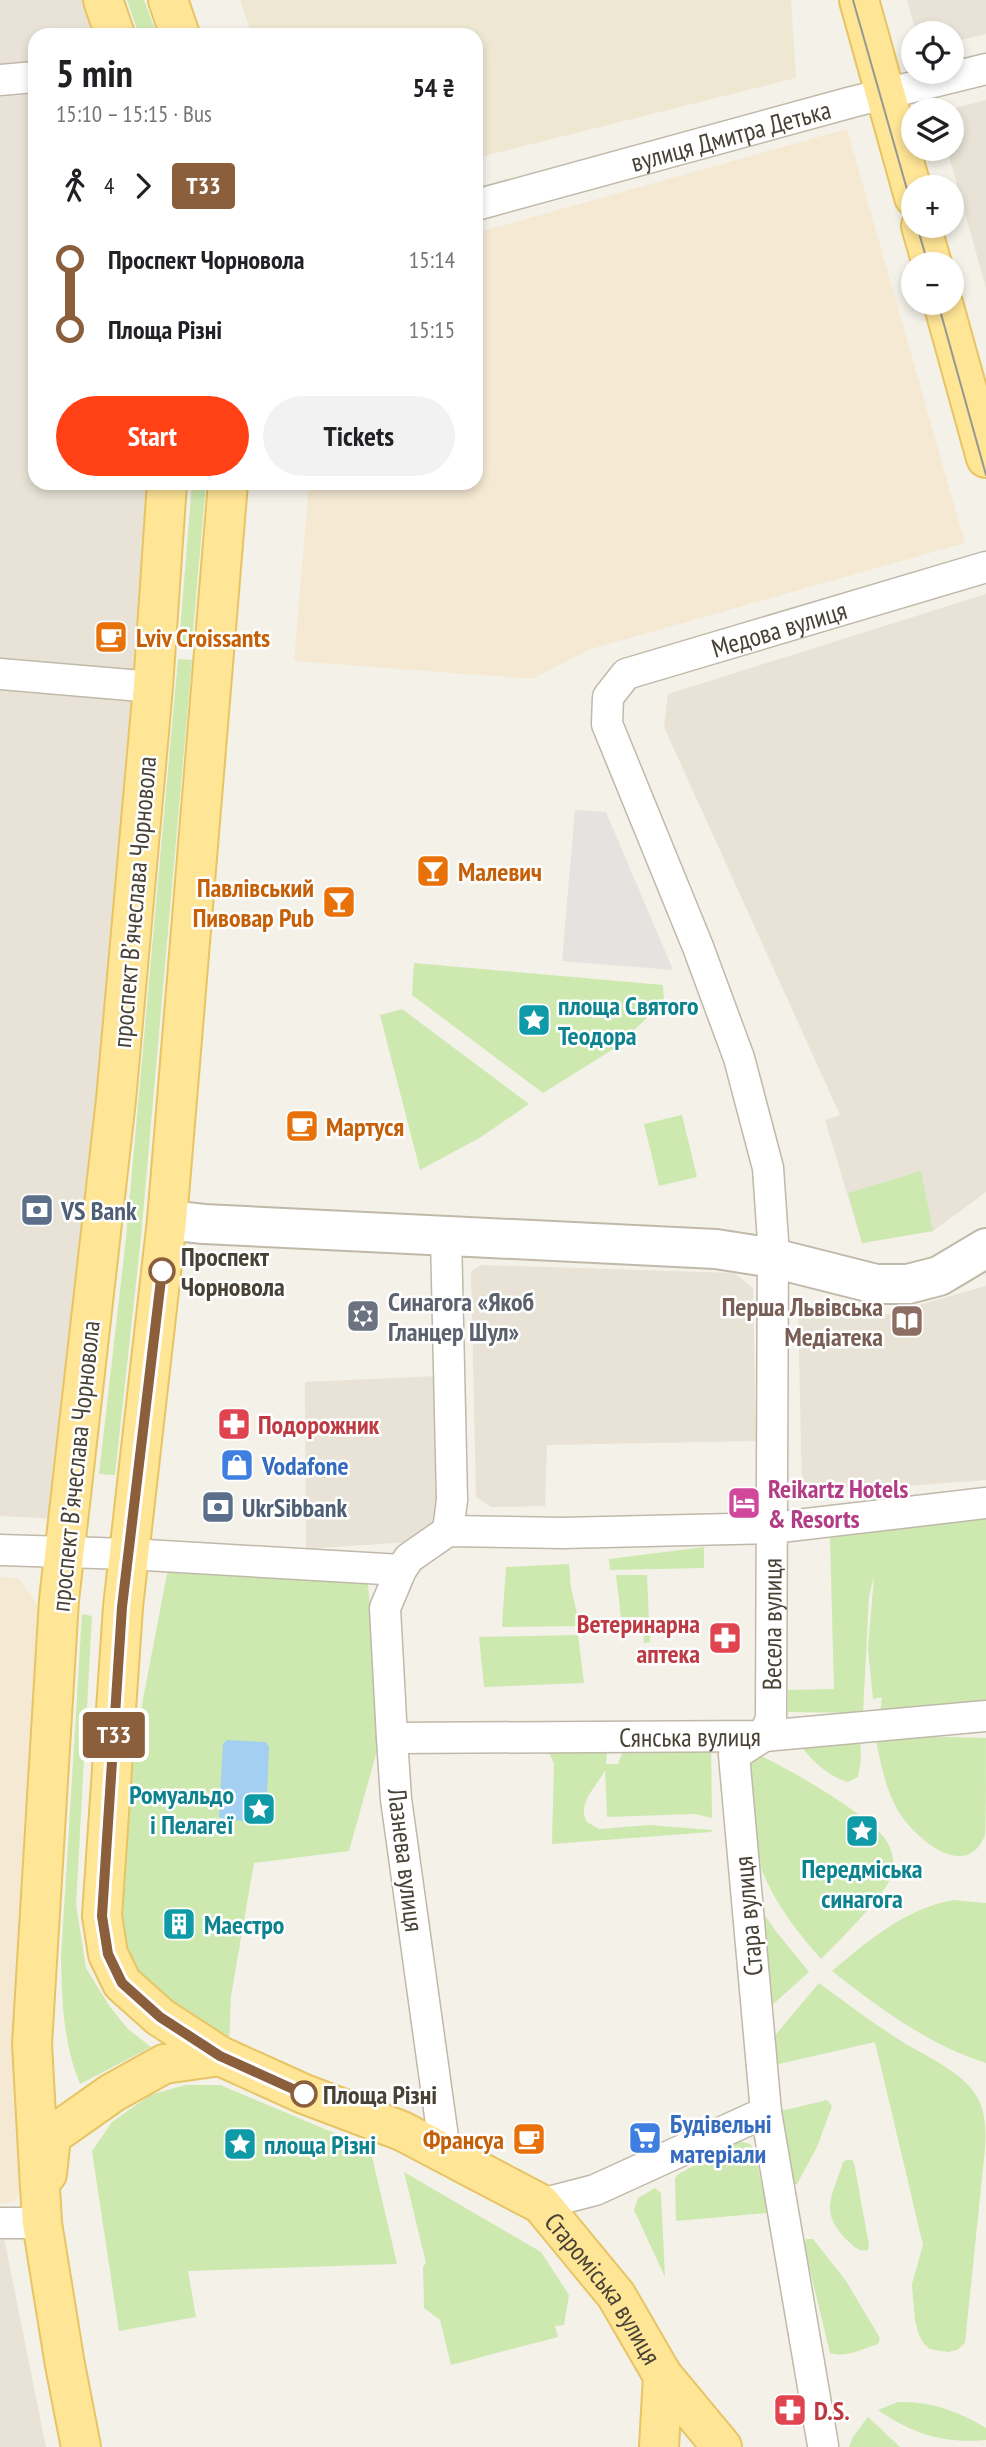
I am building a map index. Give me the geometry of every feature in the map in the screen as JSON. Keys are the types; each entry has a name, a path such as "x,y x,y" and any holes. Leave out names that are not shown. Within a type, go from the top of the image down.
{"main road":[{"path":"103,0 113,28"},
{"path":"168,0 178,28"},
{"path":"859,0 908,175"},
{"path":"946,315 986,458"},
{"name":"проспект Вʼячеслава Чорновола","path":"81,2447 42,2223 32,2044 58,1600 114,1114 153,687 167,490"},
{"path":"227,490 167,1220 122,1607 102,1916 108,1954 122,1983 160,2017 220,2056 304,2094 402,2131 541,2204"},
{"path":"42,2223 51,2136 112,2093 164,2064 220,2056"},
{"name":"Староміська вулиця","path":"541,2204 616,2295 663,2376 722,2447"},
{"name":"Староміська вулиця","path":"659,2447 663,2376"}],"street":[{"name":"вулиця Дмитра Детька","path":"483,203 885,93 986,69"},
{"path":"0,80 28,78"},
{"name":"Медова вулиця","path":"773,1258 768,1168 739,1058 698,947 607,724 608,696 626,674 986,567"},
{"path":"0,674 153,687"},
{"path":"167,1220 716,1249 773,1258 876,1284 908,1284 939,1276 986,1248"},
{"path":"446,1236 452,1500 448,1531"},
{"name":"Весела вулиця","path":"764,1736 771,1718 773,1258"},
{"path":"0,1550 129,1554 401,1570 409,1558 448,1531 562,1533 772,1528 986,1503"},
{"name":"Лазнева вулиця","path":"401,1570 385,1608 396,1798 445,2152"},
{"name":"Сянська вулиця","path":"392,1738 764,1736 986,1716"},
{"name":"Стара вулиця","path":"764,1736 734,1755 766,2112 823,2445"},
{"path":"541,2204 595,2190 766,2112"},
{"path":"0,2223 42,2223"}],"shaded area":[{"path":"0,0 90,0 100,28 28,28 28,67 0,69"},
{"path":"240,0 791,0 796,78 483,156 483,28 250,28"},
{"path":"907,0 986,0 986,34 964,39 964,21 913,21"},
{"path":"28,95 28,490 155,490 144,673 0,661 0,97"},
{"path":"986,100 986,288 964,210 964,175 954,175 950,161 964,161 964,106"},
{"path":"847,129 965,543 591,649 532,679 294,661 308,490 483,490 483,231"},
{"path":"986,594 986,1192 933,1231 862,1243 825,1120 840,1115 664,727 668,694"},
{"path":"0,684 145,696 62,1519 0,1516"},
{"path":"575,810 606,812 673,970 562,961"},
{"path":"481,1265 734,1273 753,1288 756,1441 547,1445 545,1506 491,1507 476,1497 471,1271"},
{"path":"986,1286 986,1480 895,1487 802,1488 798,1312 887,1314"},
{"path":"438,1376 443,1514 422,1541 306,1549 305,1382"},
{"path":"0,1577 18,1578 39,1607 23,1951 21,2186 15,2201 0,2204"},
{"path":"0,2238 4,2238 46,2447 0,2447"}],"green space":[{"path":"127,0 144,0 154,28 137,28"},
{"path":"191,490 205,490 192,643 179,643"},
{"path":"178,659 192,660 141,1237 115,1475 99,1474 126,1238"},
{"path":"414,963 663,985 664,1002 615,1048 543,1093 412,995"},
{"path":"402,1009 529,1104 481,1137 420,1170 380,1015"},
{"path":"682,1115 697,1177 659,1186 644,1124"},
{"path":"921,1171 933,1231 862,1243 848,1193"},
{"path":"986,1516 986,1717 880,1713 882,1697 873,1699 868,1649 874,1576 869,1596 863,1713 788,1712 788,1690 834,1689 830,1538"},
{"path":"704,1547 704,1568 610,1570 609,1559"},
{"path":"169,1564 367,1576 383,1729 349,1851 254,1863 231,1996 229,2045 162,2011 116,1940 129,1772"},
{"path":"569,1564 571,1588 580,1626 502,1627 506,1567"},
{"path":"616,1575 647,1575 650,1642 644,1643 642,1617 621,1617"},
{"path":"82,1614 92,1616 76,1904 86,1968 110,2007 128,2029 151,2047 80,2084 67,2037 61,1958"},
{"path":"578,1635 584,1683 484,1687 479,1637"},
{"path":"415,1727 608,1743 606,1764 618,1764 623,1751 711,1747 712,1818 695,1814 607,1817 605,1770 589,1795 584,1815 587,1822 599,1829 649,1825 712,1830 552,1844 554,1764 549,1752 456,1750 455,1753 415,1754"},
{"path":"791,1733 860,1736 861,1759 858,1777 848,1782 822,1769"},
{"path":"875,1735 986,1738 985,1835 976,1849 965,1856 952,1855 938,1850 913,1830 892,1798"},
{"path":"761,1756 843,1803 883,1836 892,1853 893,1872 882,1892 821,1959 797,1931 777,1901 755,1851 748,1815 747,1758"},
{"path":"953,1900 986,1903 986,2063 925,2036 886,2012 832,1971 874,1937 903,1918"},
{"path":"757,1904 809,1972 760,2016"},
{"path":"819,1983 858,2012 958,2076 967,2083 981,2105 985,2149 965,2343 957,2350 948,2352 930,2349 919,2335 915,2320 912,2284 923,2245 875,2042 766,2067 768,2047"},
{"path":"185,2085 220,2085 370,2148 397,2264 188,2271 196,2317 119,2331 92,2151 112,2122 150,2095"},
{"path":"827,2100 832,2106 817,2147 797,2184 790,2184 777,2112"},
{"path":"738,2141 750,2144 754,2149 768,2213 676,2221 677,2175"},
{"path":"852,2160 854,2163 868,2250 858,2249 849,2242 833,2222 830,2204 843,2162"},
{"path":"404,2172 541,2252 569,2295 564,2325 555,2326 558,2337 451,2365 440,2320 424,2308 423,2267 426,2263"},
{"path":"655,2188 661,2193 665,2277 634,2210 638,2198"},
{"path":"806,2239 813,2239 846,2281 880,2338 878,2344 848,2354 830,2353 804,2245"},
{"path":"898,2402 933,2405 965,2417 986,2428 986,2440 943,2439 916,2431 878,2410"},
{"path":"868,2417 900,2447 849,2447"}],"water":[{"path":"227,1740 266,1742 269,1747 267,1794 249,1793 248,1821 222,1820 219,1816 223,1744"}],"tram line":[{"path":"853,0 903,175"},
{"path":"920,238 925,252"},
{"path":"941,315 986,475"}],"bus line":[{"name":"Т33","path":"162,1271 122,1607 102,1916 108,1954 122,1983 160,2017 220,2056 304,2094"}],"place":[{"name":"Lviv Croissants","path":"111,637"},
{"name":"Малевич","path":"433,871"},
{"name":"Павлівський Пивовар Pub","path":"339,902"},
{"name":"площа Святого Теодора","path":"534,1020"},
{"name":"Мартуся","path":"302,1126"},
{"name":"VS Bank","path":"37,1210"},
{"name":"Проспект Чорновола","path":"162,1271"},
{"name":"Синагога «Якоб Гланцер Шул»","path":"363,1316"},
{"name":"Перша Львівська Медіатека","path":"907,1321"},
{"name":"Подорожник","path":"234,1424"},
{"name":"Vodafone","path":"237,1465"},
{"name":"Reikartz Hotels & Resorts","path":"744,1503"},
{"name":"UkrSibbank","path":"218,1507"},
{"name":"Ветеринарна аптека","path":"725,1638"},
{"name":"Ромуальдо і Пелагеї","path":"259,1809"},
{"name":"Передміська синагога","path":"862,1831"},
{"name":"Маестро","path":"179,1924"},
{"name":"Площа Різні","path":"304,2094"},
{"name":"Будівельні матеріали","path":"645,2138"},
{"name":"Франсуа","path":"529,2139"},
{"name":"площа Різні","path":"240,2144"},
{"name":"D.S.","path":"790,2410"}]}
